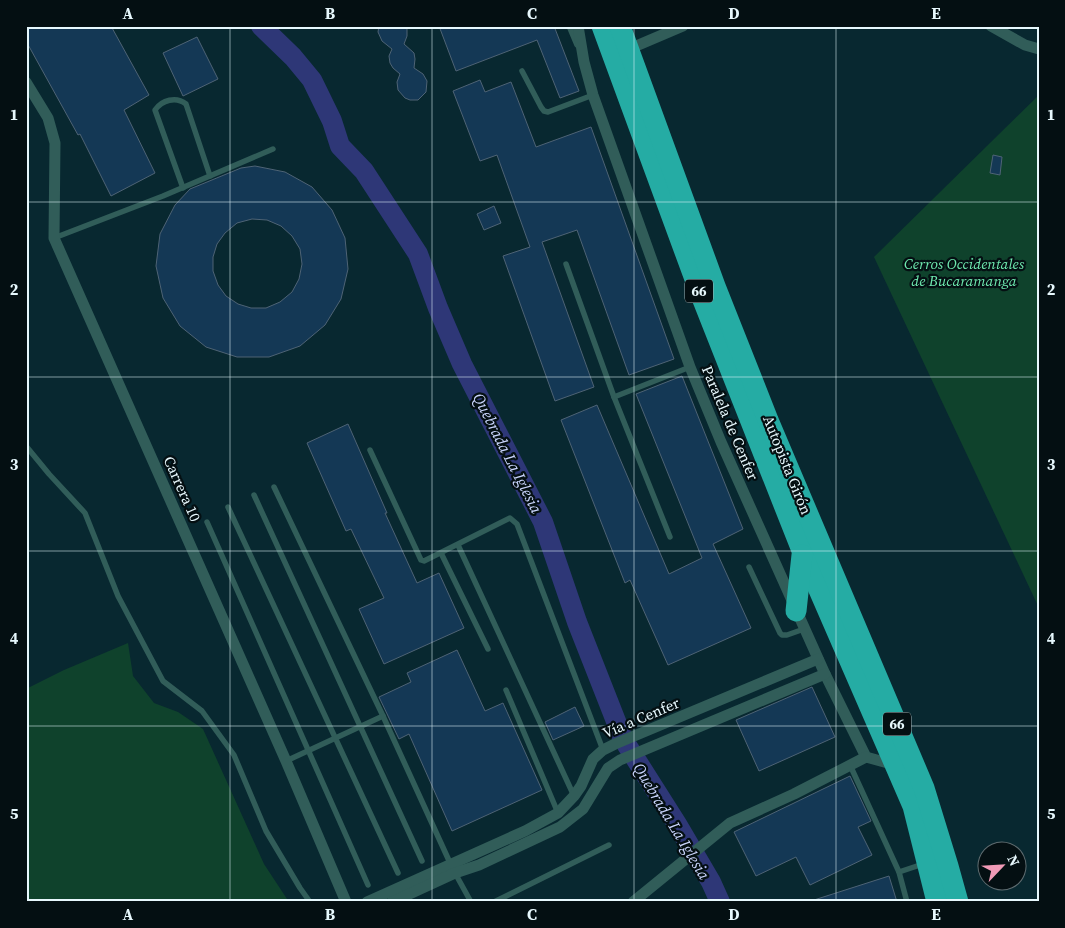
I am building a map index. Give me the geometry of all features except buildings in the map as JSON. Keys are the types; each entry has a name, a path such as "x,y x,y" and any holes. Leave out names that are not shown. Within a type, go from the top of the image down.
{"highway":[{"name":"Autopista Girón","path":"602,26 698,290 803,553 913,806 937,902"},
{"name":"Autopista Girón","path":"620,26 715,286 768,420 924,788 958,902"},
{"path":"800,620 803,553"}],"street":[{"name":"Paralela de Cenfer","path":"578,26 584,62 593,94 690,367 721,442 824,674 866,757"},
{"path":"629,49 683,26"},
{"path":"992,26 1039,50"},
{"name":"Carrera 10","path":"26,82 48,118 55,143 54,238 286,761 346,902"},
{"name":"Vía a Cenfer","path":"392,902 452,868 558,813 581,786 593,759 604,750 818,659"},
{"name":"Vía a Cenfer","path":"367,902 452,868 479,865 565,823 583,809 608,768 620,760 824,674"},
{"path":"633,902 730,823 794,794 866,757 895,765"}],"lane":[{"name":"Paralela de Cenfer","path":"569,26 584,62"},
{"path":"522,71 544,111 548,112 593,94"},
{"path":"183,188 155,110 158,105 175,98 186,104 210,176"},
{"path":"54,238 183,188 273,149"},
{"path":"566,264 614,397 670,537"},
{"path":"614,397 690,367"},
{"path":"26,446 85,513 118,596 163,681 202,711 234,755 266,830 310,902"},
{"path":"370,450 419,557 424,561 510,518 517,524 604,750"},
{"path":"274,487 383,716 452,868 471,902"},
{"path":"254,495 422,861"},
{"path":"228,507 398,873"},
{"path":"207,522 368,884"},
{"path":"458,544 574,796"},
{"path":"441,553 488,650"},
{"path":"748,566 780,633 787,635 800,620"},
{"path":"506,690 558,813"},
{"path":"286,761 383,716"},
{"path":"850,765 899,872 907,902"},
{"path":"494,902 609,845"},
{"path":"899,872 928,863"}],"green space":[{"name":"Cerros Occidentales de Bucaramanga","path":"1039,95 1039,608 874,257"},
{"path":"128,643 133,676 154,703 178,712 203,729 264,864 289,902 26,902 26,689 64,670"}],"waterway":[{"name":"Quebrada La Iglesia","path":"261,26 293,57 312,80 332,121 340,146 364,171 418,254 462,364 543,522 577,622 623,739 677,824 711,882 720,902"}]}
